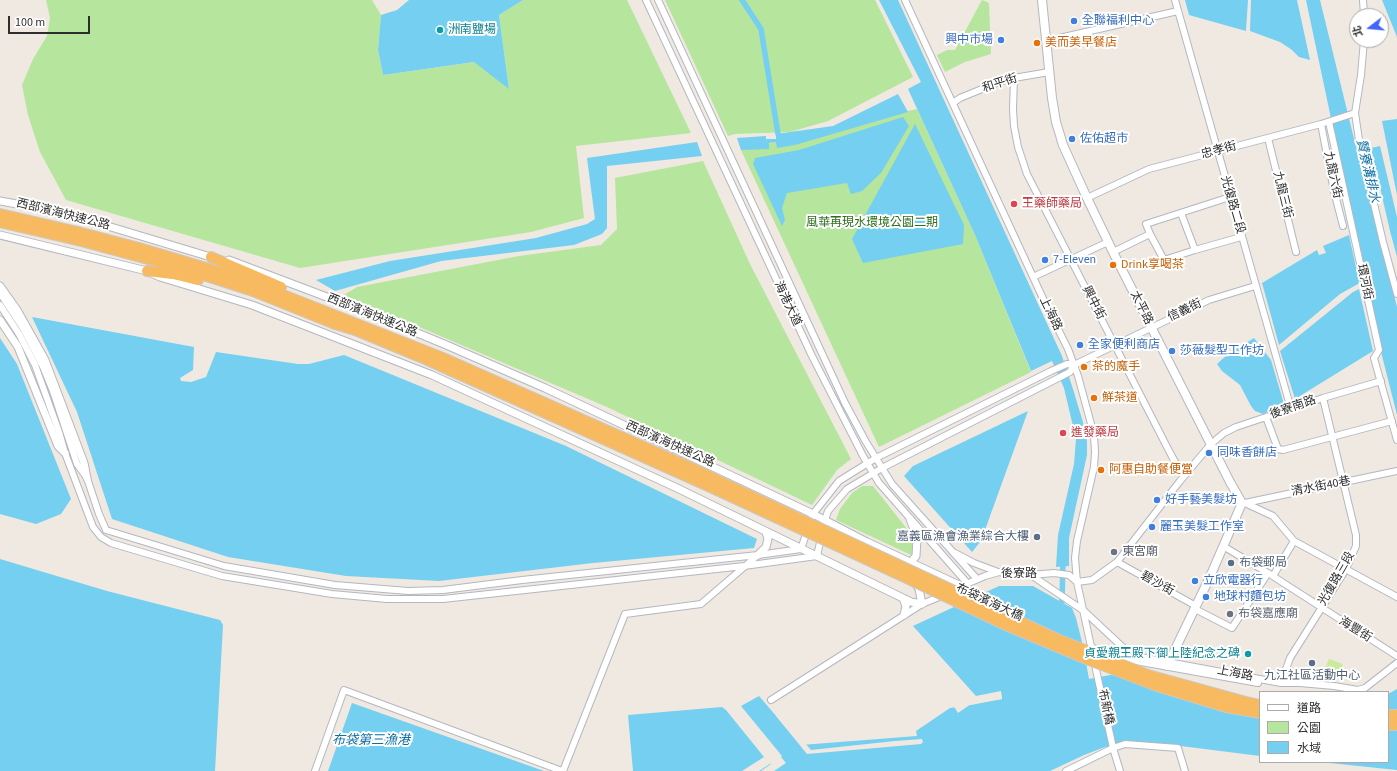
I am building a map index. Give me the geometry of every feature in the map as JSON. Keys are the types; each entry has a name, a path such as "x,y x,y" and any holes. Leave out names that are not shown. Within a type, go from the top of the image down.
{"highway":[{"name":"西部濱海快速公路","path":"0,214 78,232 240,278 381,332 443,358 694,469 719,486"},
{"name":"西部濱海快速公路","path":"0,222 81,241 253,291 335,324 362,332 719,486"},
{"path":"211,257 342,313 381,332"},
{"path":"147,271 173,274 230,287 335,324"},
{"name":"布袋濱海大橋","path":"719,486 1057,639 1148,675 1259,705"},
{"name":"布袋濱海大橋","path":"719,486 1008,626 1084,658 1157,686 1226,707 1259,713"}],"main road":[{"name":"太平路","path":"1042,0 1049,72 1056,122 1063,145 1086,198 1151,328 1242,503 1168,664"}],"street":[{"name":"海港大道","path":"646,0 809,349 867,464 879,483 964,585"},
{"name":"海港大道","path":"658,0 845,403 866,442 892,484 977,579"},
{"name":"上海路","path":"905,0 1074,365 1094,435 1094,467 1077,541 1075,558 1077,582 1096,666"},
{"name":"光復路二段","path":"1175,0 1291,409"},
{"path":"1046,41 1178,11"},
{"path":"1364,48 1362,75 1355,114 1359,140 1397,294"},
{"name":"和平街","path":"952,103 960,98 999,82 1049,72"},
{"name":"興中街","path":"1014,78 1014,126 1018,147 1027,174 1172,456 1186,473"},
{"name":"忠孝街","path":"1086,198 1149,169 1355,114"},
{"name":"環河街","path":"1329,122 1379,350 1374,358 1397,440"},
{"name":"九龍六街","path":"1321,124 1334,191 1343,226"},
{"name":"九龍三街","path":"1268,138 1296,252"},
{"path":"1230,197 1146,224 1164,260 1241,237"},
{"path":"0,201 33,207 90,221 211,257 223,258 263,272 444,344 612,419 814,514 896,556 964,585"},
{"path":"1181,213 1195,250"},
{"path":"1113,252 1150,234"},
{"path":"2,236 147,271 160,277 252,304 432,375 677,488 911,602 922,604 918,590 904,564 896,556"},
{"path":"1033,277 1108,242"},
{"path":"0,286 17,310 45,360 82,456 87,478 106,530 224,566 335,585 408,590 443,590 801,549"},
{"name":"信義街","path":"1074,365 1209,300 1256,286"},
{"path":"0,292 23,328 36,352 53,391 63,432 64,453 93,527 101,537 111,543 222,576 332,594 386,599 443,599 744,566 817,556"},
{"path":"0,305 35,364 77,464 87,478"},
{"path":"0,320 18,347 58,446 64,453"},
{"path":"801,549 814,514 839,481 876,458 1067,364 1074,365 1070,372 882,468 847,488 828,511 817,556"},
{"name":"後寮南路","path":"1211,444 1224,433 1236,427 1323,398 1381,381"},
{"name":"光復路三段","path":"1281,683 1290,658 1346,569 1356,546 1356,535 1323,398"},
{"path":"1266,417 1278,448 1283,450 1333,438 1392,421"},
{"path":"1077,582 1092,580 1117,562 1186,473 1211,444"},
{"name":"清水街40巷","path":"1294,541 1273,516 1244,503 1397,471"},
{"path":"910,519 917,538 916,556 911,562"},
{"path":"315,771 344,690 562,771 625,614 701,604 766,547 768,539 766,532"},
{"path":"1270,575 1294,541 1397,597"},
{"name":"海豐街","path":"1223,546 1397,656"},
{"path":"951,551 974,563 999,572"},
{"name":"碧沙街","path":"1117,562 1232,628 1270,575"},
{"name":"後寮路","path":"771,700 922,604 977,579 999,572 1031,575 1054,573 1069,575 1077,582"},
{"path":"1031,575 1084,611 1130,654"},
{"path":"903,598 906,606 904,615"},
{"name":"上海路","path":"1092,648 1099,652 1117,657 1281,683"},
{"name":"上海路","path":"1092,648 1130,654 1168,664"},
{"path":"1281,683 1306,683 1358,690 1365,688 1397,663"},
{"name":"布新橋","path":"1096,666 1113,748 1120,771"},
{"path":"1066,771 1124,744 1178,748 1185,771"}],"green space":[{"path":"46,0 372,0 381,15 378,50 383,75 475,62 509,88 499,15 523,0 627,0 691,133 576,146 584,218 531,232 300,268 66,200 40,152 28,115 22,85 33,59 47,36 50,18"},
{"path":"665,0 875,0 913,77 828,121 790,132 735,134 728,136"},
{"path":"982,0 989,3 991,54 965,62 945,72 937,55 947,50 955,50"},
{"name":"風華再現水環境公園二期","path":"917,109 975,235 1031,372 879,447 741,150"},
{"path":"703,161 750,264 851,459 837,470 812,505 607,407 344,295 357,287 519,256 601,245 617,229 615,178"},
{"path":"862,486 873,486 911,534 913,551 911,555 836,520 840,509 852,493"},
{"path":"1329,659 1343,664 1334,685 1321,679"}],"water":[{"name":"洲南鹽場","path":"409,0 523,0 499,15 509,89 474,62 383,75 378,50 381,15 397,10"},
{"path":"879,0 898,0 1062,356 1085,429 1087,442 1087,455 1069,538 1069,566 1056,567 1058,535 1074,464 1076,439 1064,388 1052,361 1031,371 975,235 908,89 921,82"},
{"path":"1185,0 1248,0 1246,31 1189,15"},
{"path":"1251,0 1297,0 1310,60 1299,57 1280,42 1250,31"},
{"path":"1306,0 1320,0 1397,307 1397,415 1377,336"},
{"path":"1382,0 1397,0 1397,37 1389,17 1389,8 1385,8"},
{"path":"898,94 908,112 795,145 777,148 776,142 769,143 769,149 741,150 737,138 766,136 766,139 776,139 776,134 833,126"},
{"path":"903,117 909,126 881,173 862,191 851,194 847,183 787,193 782,208 785,220 782,226 753,164 755,158 799,150"},
{"path":"1397,119 1397,195 1382,121"},
{"path":"915,124 964,225 963,244 863,263 852,239"},
{"path":"697,142 702,156 607,166 607,228 602,234 574,245 441,261 335,291 316,280 390,261 536,238 587,224 595,219 587,158"},
{"path":"1380,146 1397,217 1397,257 1371,148"},
{"path":"1349,235 1359,281 1358,284 1340,294 1279,345 1262,283 1317,250 1319,255 1326,253 1323,246"},
{"path":"1359,289 1373,351 1295,399 1280,351 1353,292"},
{"path":"32,317 194,347 193,370 180,378 181,381 191,382 206,377 216,352 298,364 309,364 344,355 566,446 757,539 754,548 593,563 439,581 346,576 228,557 112,519 77,412"},
{"path":"0,338 17,364 71,499 61,514 36,524 0,514"},
{"path":"1254,338 1271,360 1284,404 1263,414 1255,411 1240,385 1222,371 1217,364 1229,353"},
{"path":"1028,411 981,541 972,552 904,476 913,466"},
{"path":"0,559 107,591 220,620 223,625 215,771 0,771"},
{"path":"999,586 1033,586 1072,608 1083,646 1089,679 1126,672 1259,701 1259,756 1181,746 1125,744 1105,747 1050,771 759,771 782,756 741,706 759,696 801,745 917,736 916,731 950,708 1002,699 1001,691 976,696 913,626"},
{"path":"1397,689 1397,770 1330,763 1389,763 1389,693"},
{"name":"布袋第三漁港","path":"352,703 544,771 328,771"},
{"path":"722,707 764,757 742,771 633,771 628,715"}],"pier":[{"path":"950,670 976,698 975,698"},
{"path":"1000,693 1002,699 971,704 958,713 953,705 1000,698"},
{"path":"747,715 786,763 774,771 761,771 779,756"},
{"path":"777,715 802,743 805,743 811,750 922,739 923,742 921,744 807,754 776,716"}],"waterway":[{"path":"742,0 761,29 778,134"},
{"path":"1062,602 1063,559"}],"place":[{"name":"全聯福利中心","path":"1074,21"},
{"name":"洲南鹽場","path":"440,30"},
{"name":"興中市場","path":"1001,40"},
{"name":"美而美早餐店","path":"1037,43"},
{"name":"佐佑超市","path":"1072,139"},
{"name":"王藥師藥局","path":"1014,204"},
{"name":"7-Eleven","path":"1045,260"},
{"name":"Drink享喝茶","path":"1113,265"},
{"name":"全家便利商店","path":"1080,345"},
{"name":"莎薇髮型工作坊","path":"1172,351"},
{"name":"茶的魔手","path":"1084,367"},
{"name":"鮮茶道","path":"1094,398"},
{"name":"進發藥局","path":"1063,433"},
{"name":"同味香餅店","path":"1209,453"},
{"name":"阿惠自助餐便當","path":"1101,470"},
{"name":"好手藝美髮坊","path":"1157,500"},
{"name":"麗玉美髮工作室","path":"1152,527"},
{"name":"嘉義區漁會漁業綜合大樓","path":"1037,537"},
{"name":"東宮廟","path":"1114,552"},
{"name":"布袋郵局","path":"1231,563"},
{"name":"立欣電器行","path":"1195,581"},
{"name":"地球村麵包坊","path":"1206,597"},
{"name":"布袋嘉應廟","path":"1230,614"},
{"name":"貞愛親王殿下御上陸紀念之碑","path":"1248,654"},
{"name":"九江社區活動中心","path":"1312,663"}],"water label":[{"name":"贊寮溝排水","path":"1367,171"}]}
